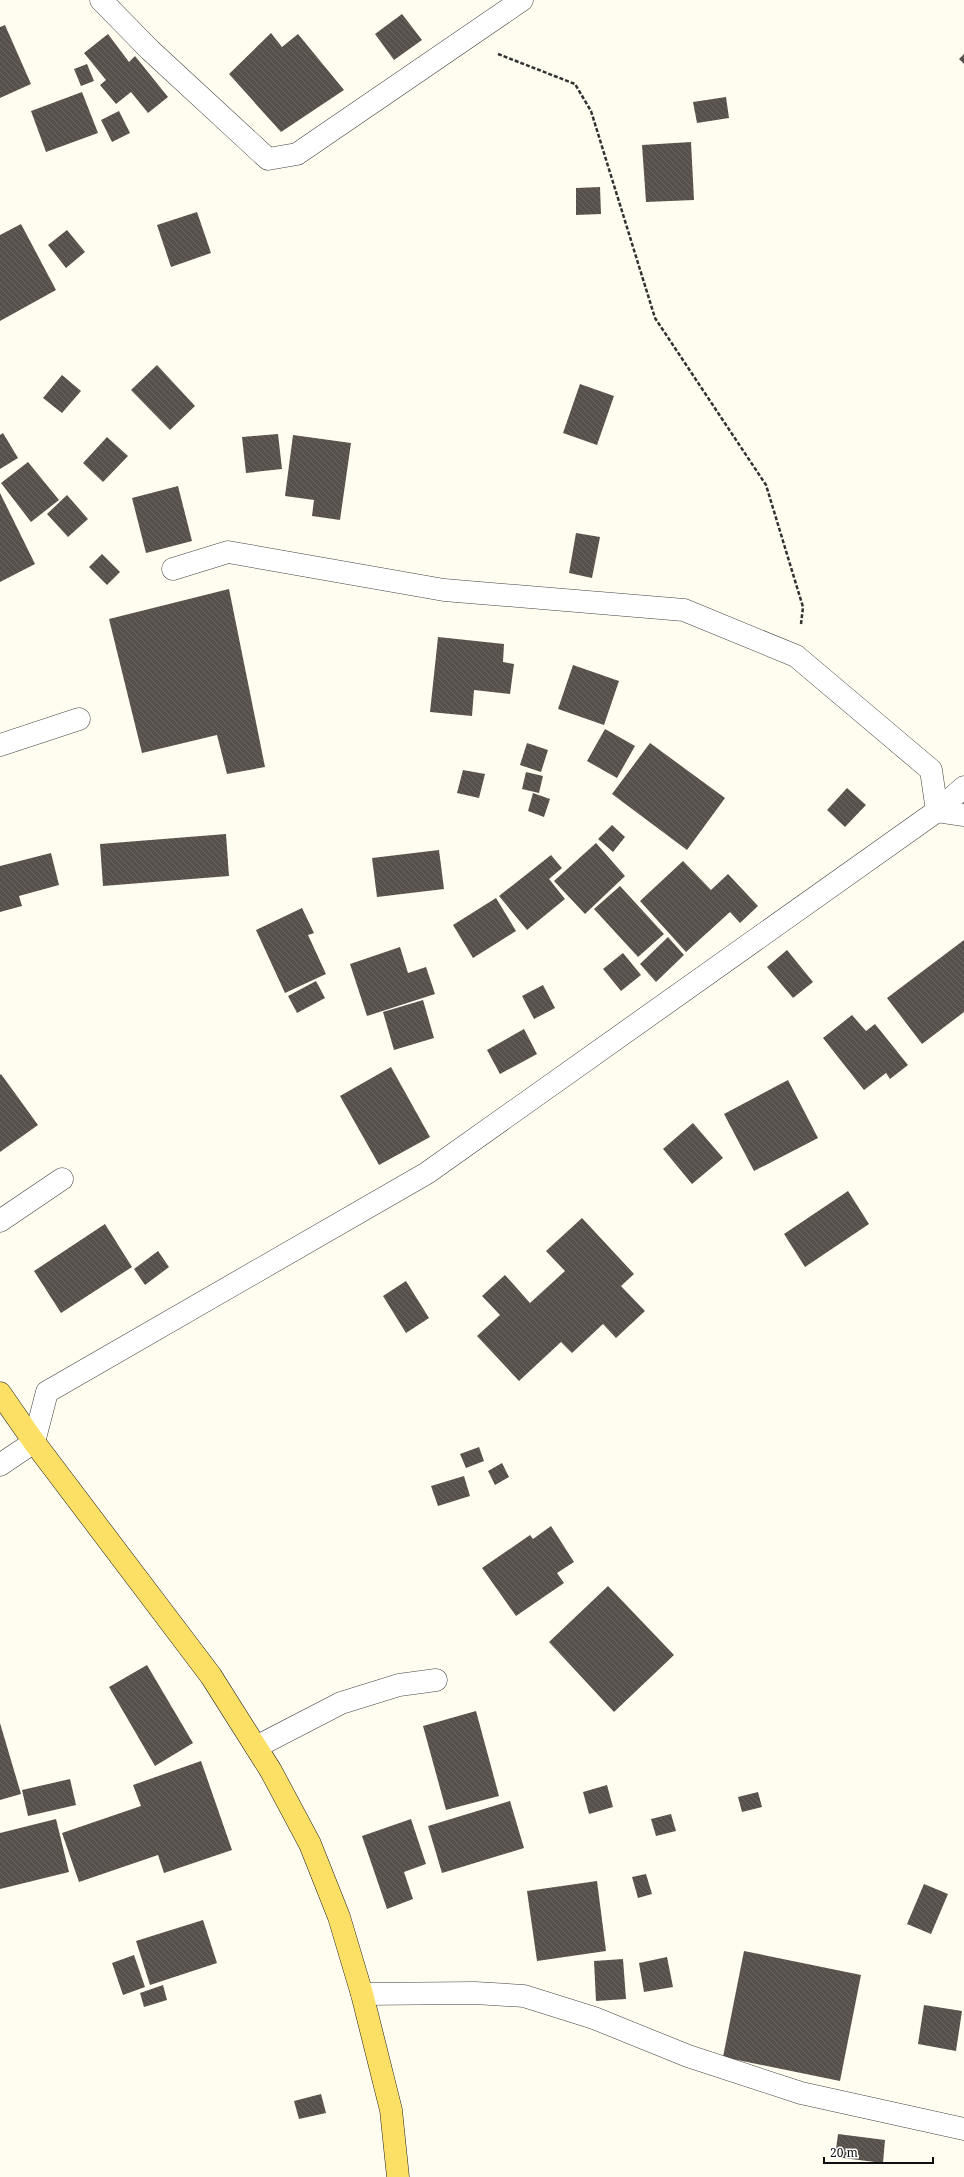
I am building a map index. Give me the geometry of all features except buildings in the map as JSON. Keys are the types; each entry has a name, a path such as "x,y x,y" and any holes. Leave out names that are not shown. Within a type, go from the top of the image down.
{"main road":[{"path":"0,1393 34,1442 211,1676 256,1746 310,1844 340,1917 362,1994 391,2110 398,2177"}],"street":[{"path":"101,0 150,50 268,159 297,154 522,0"},
{"path":"173,570 228,552 444,590 684,610 796,656 931,770 937,811"},
{"path":"0,745 79,719"},
{"path":"0,1465 34,1442 47,1392 427,1173 937,811 964,787"},
{"path":"937,811 964,815"},
{"path":"0,1221 62,1179"},
{"path":"256,1746 341,1703 399,1685 436,1680"},
{"path":"362,1994 475,1993 524,1996 594,2018 688,2056 801,2093 964,2129"}],"path":[{"path":"462,40 575,84 591,111 655,318 766,485 803,607 796,656"}]}
